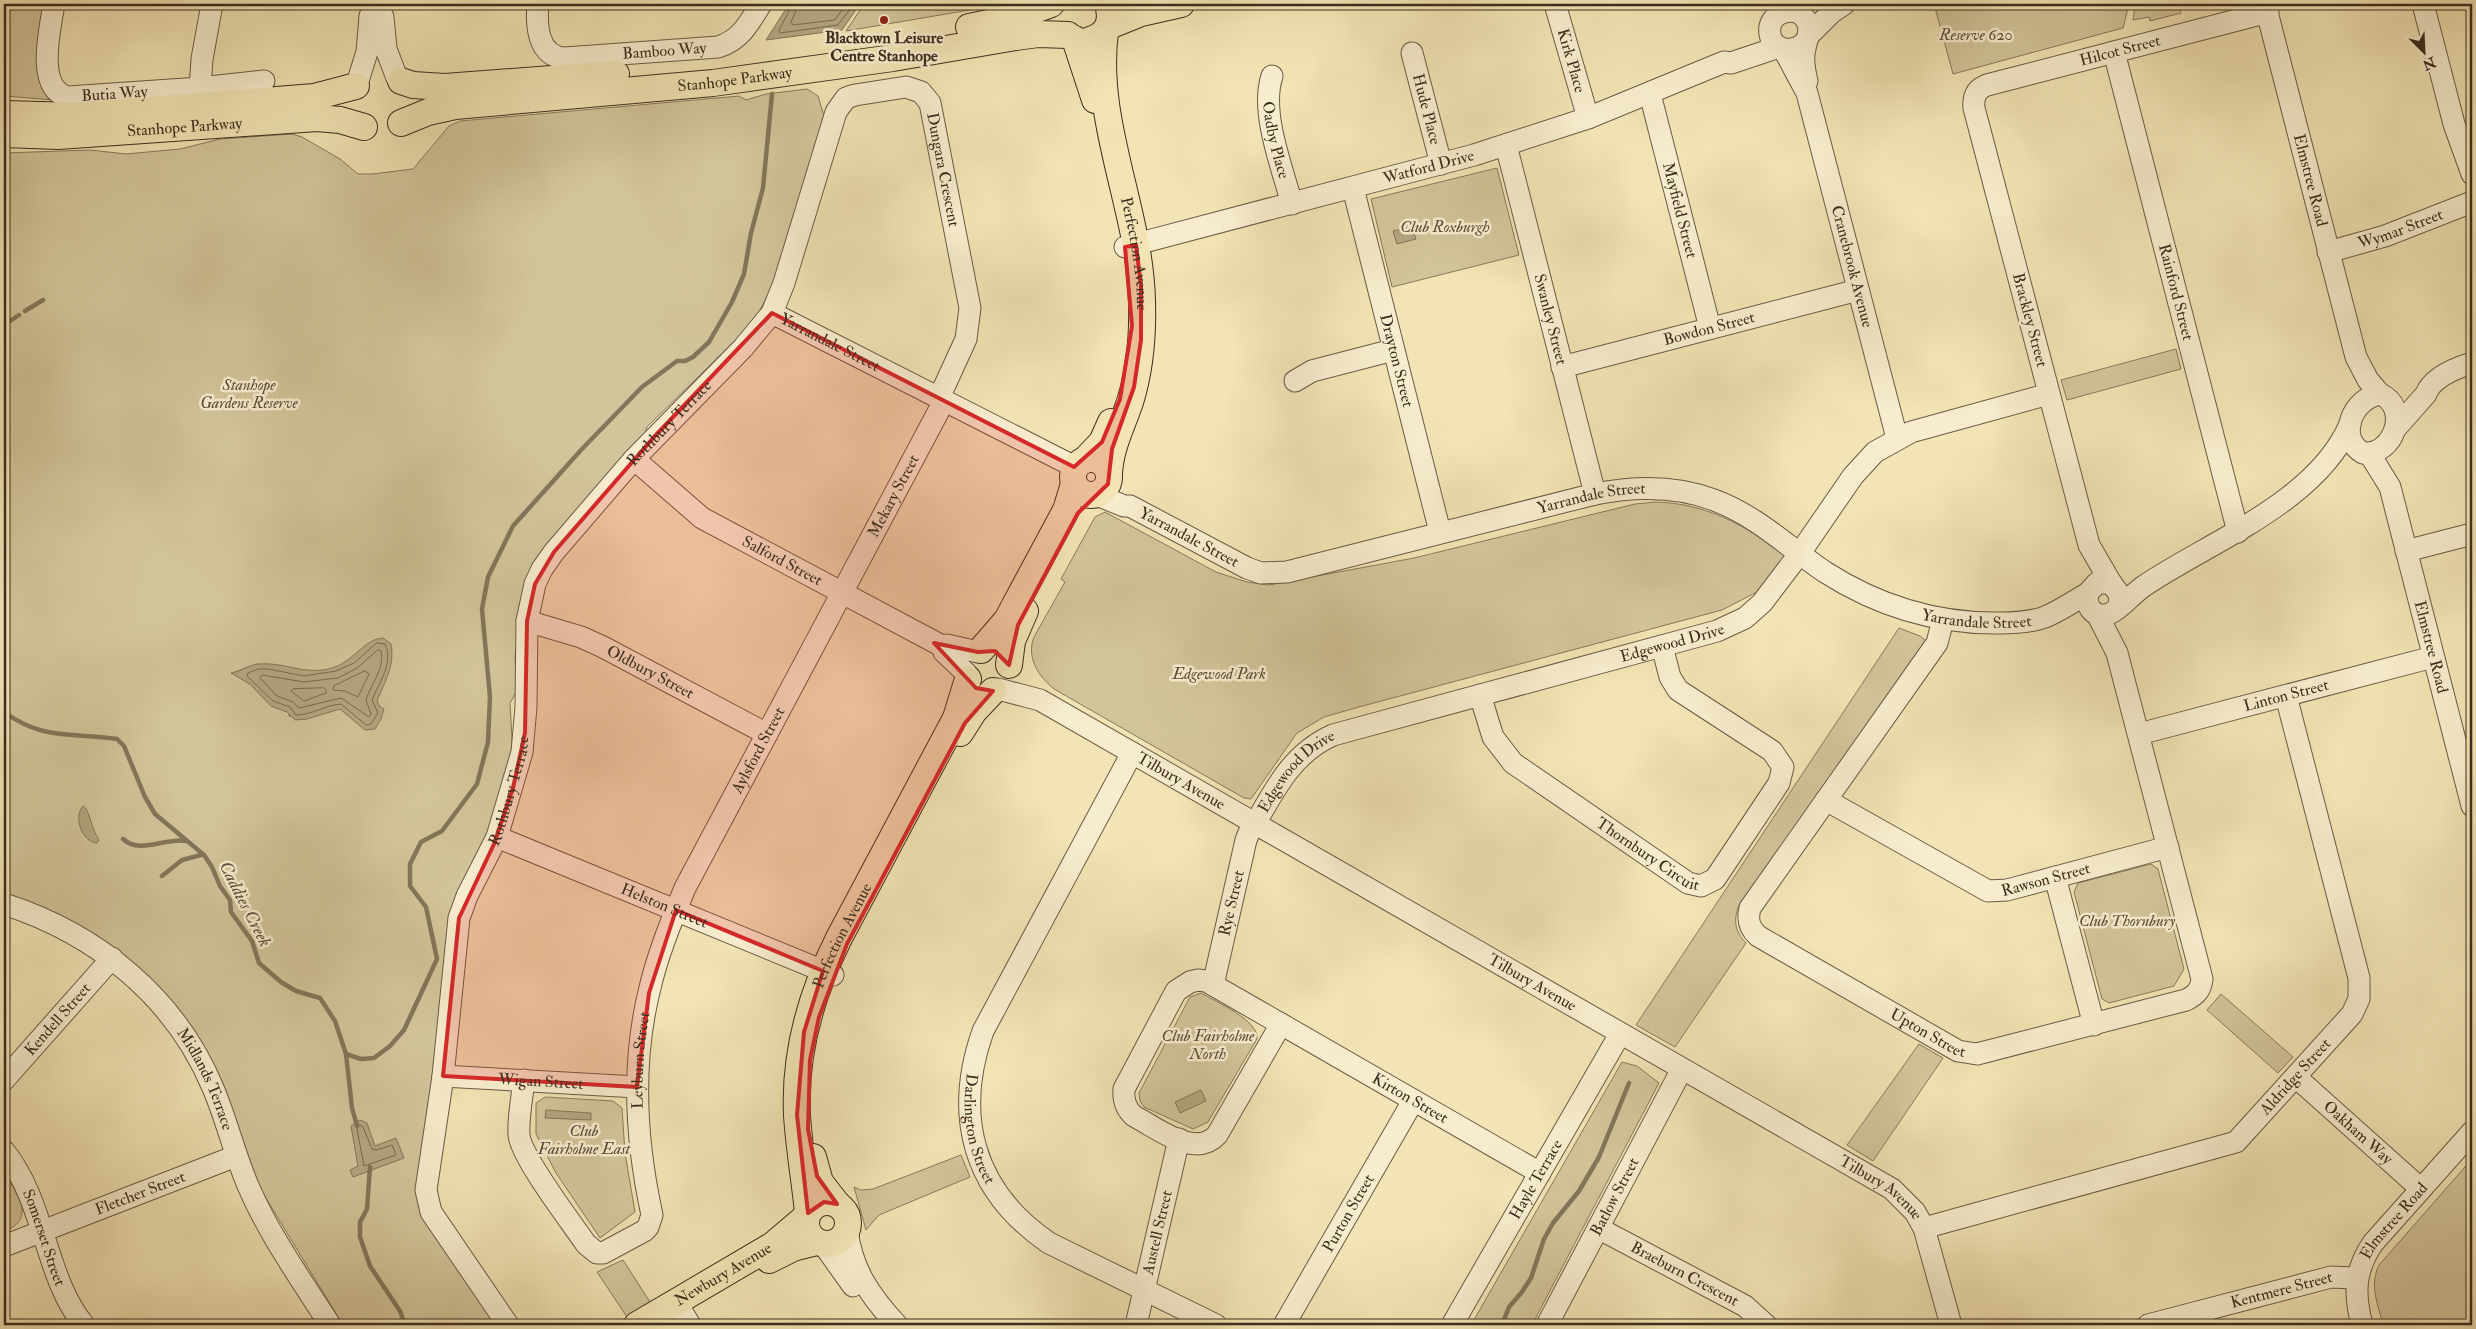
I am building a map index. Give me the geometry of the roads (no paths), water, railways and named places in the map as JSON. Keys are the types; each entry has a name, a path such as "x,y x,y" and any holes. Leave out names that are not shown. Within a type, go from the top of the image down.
{"main road":[{"name":"Stanhope Parkway","path":"399,79 413,85 445,87 648,72 793,56 977,26 1013,18 1051,4"},
{"name":"Perfection Avenue","path":"807,1215 797,1091 804,1032 828,973 950,729 962,703 974,664 1007,620 1066,510 1092,479 1112,449 1134,387 1140,349 1142,300 1094,96 1072,37 1059,23 1057,16 1059,4"},
{"path":"1107,21 1182,4"},
{"name":"Stanhope Parkway","path":"401,123 428,112 454,106 713,83 893,58 1038,34 1091,40 1107,21"},
{"name":"Perfection Avenue","path":"1107,21 1102,70 1130,246"},
{"path":"376,73 384,73 399,79 406,87 410,102 406,117 401,123 383,132 364,127 352,111 351,98 356,85 362,79 376,73"},
{"name":"Stanhope Parkway","path":"4,114 76,116 304,98 328,95 356,85"},
{"name":"Stanhope Parkway","path":"4,134 58,136 317,118 340,120 364,127"},
{"path":"1002,679 1006,659 995,650 974,664 981,690 1002,679 1018,625 1078,513 1092,479"},
{"name":"Perfection Avenue","path":"837,1204 817,1176 808,1129 808,1083 813,1042 828,973 852,935 965,723 1002,679"},
{"path":"824,1202 837,1204 846,1213 847,1230 840,1240 820,1243 808,1234 807,1215 812,1208 824,1202"},
{"name":"Newbury Avenue","path":"677,1316 774,1245 807,1215"},
{"name":"Newbury Avenue","path":"636,1325 677,1316 778,1255 820,1243"}],"street":[{"name":"Butia Way","path":"54,4 49,36 48,78 55,92 60,95 68,97 200,88 264,81"},
{"path":"200,88 202,59 212,4"},
{"name":"Bamboo Way","path":"538,4 538,30 548,52 552,56 565,58 718,47 732,42 744,32 761,4"},
{"name":"Kirk Place","path":"1555,4 1588,118"},
{"name":"Watford Drive","path":"1130,246 1441,164 1588,118 1724,62 1727,58 1750,46 1783,13 1833,4"},
{"path":"1807,39 1808,23 1783,13 1771,38 1781,48 1796,49 1807,39 1831,13 1844,4"},
{"path":"2423,4 2454,124 2472,174"},
{"path":"378,5 383,17 386,49 399,79"},
{"path":"356,85 367,52 370,16 378,5"},
{"name":"Hilcot Street","path":"1976,94 1987,85 2114,52 2266,8"},
{"name":"Elmstree Road","path":"2266,8 2356,357 2368,380 2383,396"},
{"name":"Cranebrook Avenue","path":"1807,39 1804,57 1807,93"},
{"name":"Watford Drive","path":"1724,62 1730,63 1781,48"},
{"name":"Cranebrook Avenue","path":"1781,48 1807,93 1898,438"},
{"name":"Rainford Street","path":"2114,52 2238,532"},
{"name":"Hude Place","path":"1412,53 1441,164"},
{"name":"Oadby Place","path":"1272,76 1268,87 1268,110 1292,204"},
{"name":"Dungara Crescent","path":"772,313 784,283 840,104 846,98 864,93 906,87 921,92 930,104 970,308 966,339 942,399"},
{"name":"Mayfield Street","path":"1650,94 1710,328"},
{"name":"Brackley Street","path":"1976,94 1974,108 2090,546 2087,553 2103,599"},
{"name":"Swanley Street","path":"1506,145 1595,494"},
{"name":"Drayton Street","path":"1353,188 1440,532"},
{"name":"Wymar Street","path":"2328,252 2385,236 2472,202"},
{"name":"Bowdon Street","path":"1562,367 1858,290"},
{"name":"Yarrandale Street","path":"772,313 942,399 1092,479 1130,506 1246,568 1268,574 1287,572 1364,554 1440,532 1595,494 1636,488 1658,488 1713,499 1746,514 1824,571 1865,595 1893,607 1943,620 2003,623 2044,617 2103,599 2165,572 2238,532 2320,470 2352,455 2366,453"},
{"name":"Rothbury Terrace","path":"508,1325 428,1204 426,1190 443,1076 460,918 467,896 497,837 513,788 525,733 527,621 535,584 542,569 554,552 634,459 743,348 772,313"},
{"path":"1295,381 1312,371 1393,350"},
{"name":"Elmstree Road","path":"2351,419 2357,392 2356,357"},
{"path":"2428,387 2421,386 2406,393 2365,399 2351,419 2355,445 2366,453 2385,446 2426,394 2428,387 2445,375 2472,363"},
{"name":"Edgewood Drive","path":"1254,823 1288,768 1303,752 1321,740 1343,732 1727,628 1745,618 1762,602 1800,553 1860,466 1876,452 1898,438 1928,426 2049,394"},
{"path":"2383,396 2394,408 2394,433"},
{"name":"Mekary Street","path":"843,593 942,399"},
{"name":"Yarrandale Street","path":"2320,470 2338,448 2351,419"},
{"name":"Elmstree Road","path":"2394,433 2389,461 2390,487 2472,806"},
{"name":"Elmstree Road","path":"2366,453 2390,487"},
{"name":"Salford Street","path":"634,459 702,518 942,646 944,652 974,664"},
{"path":"2406,552 2472,534"},
{"name":"Aylsford Street","path":"676,910 685,888 843,593"},
{"name":"Upton Street","path":"1943,620 1937,643 1750,908 1749,924 1758,936 1964,1054 1985,1054 2186,1000 2198,992 2202,985 2202,978 2103,599"},
{"name":"Oldbury Street","path":"527,621 581,636 596,643 767,734"},
{"name":"Thornbury Circuit","path":"1480,695 1496,744 1513,763 1688,883 1701,886 1715,879 1779,783 1783,767 1772,752 1678,690 1670,676 1662,646"},
{"name":"Linton Street","path":"2139,734 2433,657"},
{"name":"Tilbury Avenue","path":"1002,679 1892,1189 1916,1212 1924,1228 1951,1325"},
{"name":"Aldridge Street","path":"1924,1228 2231,1145 2245,1135 2352,1014 2358,1004 2361,986 2286,696"},
{"name":"Darlington Street","path":"1132,753 983,1031 971,1074 969,1097 971,1131 982,1166 991,1184 1012,1212 1050,1243 1216,1325"},
{"name":"Rawson Street","path":"1826,800 1988,891 2007,890 2168,847"},
{"name":"Rye Street","path":"1213,985 1246,840 1254,823"},
{"name":"Helston Street","path":"497,837 828,973"},
{"path":"2056,877 2094,1025"},
{"name":"Midlands Terrace","path":"4,904 67,930 112,958 151,993 182,1031 213,1087 236,1156 267,1224 330,1325"},
{"name":"Leyburn Street","path":"524,1080 519,1134 525,1154 586,1244 591,1249 603,1254 644,1231 651,1220 640,1142 637,1087 644,1019 649,993 676,910"},
{"name":"Kendell Street","path":"4,1080 112,958"},
{"path":"1213,985 1206,981 1190,982 1176,991 1124,1090 1123,1098 1129,1112 1179,1139 1198,1146 1206,1144 1217,1135 1281,1024"},
{"name":"Kirton Street","path":"1213,985 1540,1173"},
{"name":"Hayle Terrace","path":"1452,1325 1620,1034"},
{"name":"Batlow Street","path":"1547,1325 1682,1069"},
{"name":"Wigan Street","path":"443,1076 637,1087"},
{"name":"Oakham Way","path":"2297,1078 2421,1189"},
{"name":"Purton Street","path":"1284,1325 1413,1101"},
{"name":"Elmstree Road","path":"2362,1325 2356,1299 2356,1278 2363,1259 2373,1243 2472,1132"},
{"name":"Austell Street","path":"1136,1325 1179,1139"},
{"name":"Somerset Street","path":"4,1151 24,1184 44,1231 62,1288 84,1325"},
{"name":"Fletcher Street","path":"4,1246 236,1156"},
{"name":"Braeburn Crescent","path":"1598,1228 1746,1306 1766,1325"},
{"path":"847,1230 851,1257 859,1274 878,1303 897,1325"},
{"path":"820,1243 862,1300 884,1325"},
{"name":"Kentmere Street","path":"2148,1325 2331,1277 2356,1278"}],"water":[{"path":"789,4 860,4 842,30 766,40"},
{"path":"1412,227 1416,239 1397,244 1393,231"},
{"path":"383,638 391,644 392,659 377,701 380,707 384,709 375,729 365,730 340,709 307,719 295,720 287,712 271,706 250,684 231,673 260,664 306,670 325,670 342,664 371,642"},
{"path":"83,806 99,840 97,843 92,842 83,834 79,816"},
{"path":"1201,1090 1206,1101 1180,1113 1175,1102"},
{"path":"546,1110 591,1113 591,1120 545,1118"},
{"path":"360,1120 367,1123 375,1146 396,1138 404,1158 353,1177 350,1170 358,1166 351,1126"}],"waterway":[{"path":"346,1054 361,1059 374,1058 390,1046 404,1030 437,959 426,907 410,886 410,864 421,842 442,831 477,784 488,742 490,697 482,609 488,577 513,526 581,450 642,387 677,361 685,361 693,357 709,342 732,302 744,274 751,233 763,188 772,94"},
{"path":"25,311 43,300"},
{"path":"4,325 19,315"},
{"name":"Caddies Creek","path":"4,712 18,721 45,731 117,739 124,746 145,797 155,814 204,855 212,867 220,886 230,900 231,912 252,941 259,963 281,982 296,991 320,998 335,1021 346,1054 352,1108 357,1126"},
{"path":"123,839 137,846 178,840 186,841"},
{"path":"162,876 182,860 201,855"},
{"path":"1502,1325 1509,1307 1531,1278 1544,1239 1553,1223 1579,1191 1599,1157 1629,1083"},
{"name":"Caddies Creek","path":"370,1167 367,1209 360,1222 360,1237 370,1266 400,1311 405,1325"}],"place":[{"name":"Blacktown Leisure Centre Stanhope","path":"884,20"}],"park label":[{"name":"Reserve 620","path":"1976,35"},
{"name":"Club Roxburgh","path":"1445,227"},
{"name":"Stanhope Gardens Reserve","path":"249,394"},
{"name":"Edgewood Park","path":"1219,674"},
{"name":"Club Thornbury","path":"2127,921"},
{"name":"Club Fairholme North","path":"1208,1045"},
{"name":"Club Fairholme East","path":"584,1140"}]}
